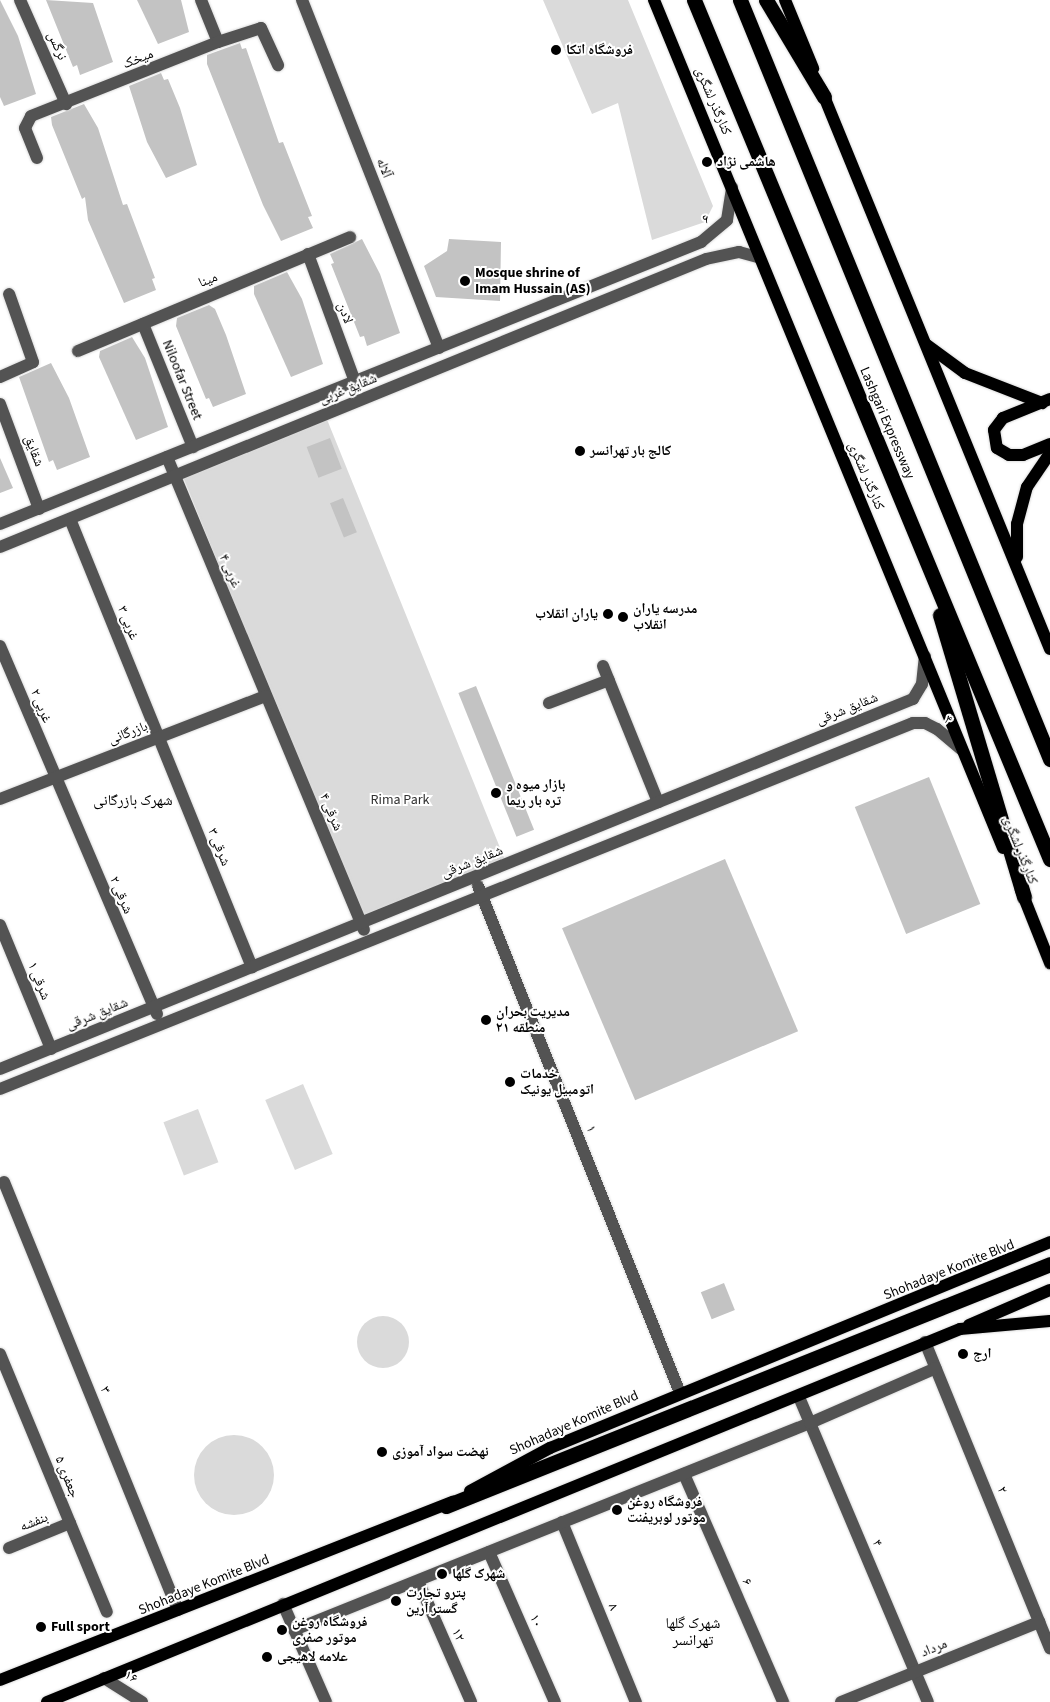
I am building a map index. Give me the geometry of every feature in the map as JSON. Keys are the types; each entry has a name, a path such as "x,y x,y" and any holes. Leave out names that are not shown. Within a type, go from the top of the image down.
{"highway":[{"name":"Lashgari Expressway","path":"693,0 1050,859"},
{"name":"Lashgari Expressway","path":"740,0 1050,759"},
{"path":"766,0 824,96"},
{"path":"915,532 1024,897"},
{"path":"446,1506 1050,1264"}],"main road":[{"name":"کنارگذر لشگری","path":"654,0 732,187 758,257 925,656 1050,963"},
{"path":"785,0 1050,649"},
{"path":"927,346 965,372 1046,401"},
{"path":"1046,401 1003,418 994,430 997,448 1024,455 1050,444"},
{"path":"1017,565 1018,524 1027,487 1050,453"},
{"name":"Shohadaye Komite Blvd","path":"0,1680 446,1506 517,1462 680,1393 1048,1245"},
{"path":"47,1702 283,1604 799,1397 1050,1290"},
{"path":"960,1329 1050,1321"}],"street":[{"name":"نرگس","path":"20,0 66,104"},
{"path":"200,0 218,42"},
{"name":"آلاله","path":"302,0 439,348"},
{"name":"میخک","path":"37,158 25,122 218,42 261,28 278,65"},
{"name":"۶","path":"701,242 727,220 732,187"},
{"name":"مینا","path":"78,351 350,237"},
{"path":"701,242 706,259"},
{"name":"شقایق غربی","path":"0,524 701,242"},
{"name":"شقایق غربی","path":"0,547 706,259 739,252 758,257"},
{"name":"لادن","path":"308,254 355,382"},
{"path":"0,377 33,362 9,294"},
{"path":"502,322 510,339"},
{"name":"Niloofar Street","path":"143,324 193,447"},
{"name":"شقایق","path":"0,404 40,509"},
{"name":"۴ غربی","path":"167,457 266,696"},
{"name":"۳ غربی","path":"70,519 159,738"},
{"name":"۲ غربی","path":"0,646 55,778"},
{"name":"شقایق شرقی","path":"0,1069 913,699 922,684 925,656"},
{"path":"603,666 658,802"},
{"path":"549,703 609,680"},
{"name":"بازرگانی","path":"0,799 266,696"},
{"name":"۴ شرقی","path":"266,696 368,940"},
{"name":"۴","path":"481,894 913,723 925,723 937,729 962,750"},
{"name":"۳ شرقی","path":"159,738 252,967"},
{"name":"۲ شرقی","path":"55,778 161,1023"},
{"name":"۱","path":"474,877 680,1393"},
{"path":"0,1089 481,894"},
{"name":"۱ شرقی","path":"0,926 51,1049"},
{"name":"۳","path":"4,1182 178,1610"},
{"name":"۲","path":"925,1342 1050,1649"},
{"name":"جعفری ۵","path":"0,1354 106,1612"},
{"path":"294,1630 810,1423 936,1368"},
{"name":"۴","path":"799,1397 928,1702"},
{"name":"۶","path":"684,1474 783,1702"},
{"name":"۸","path":"562,1522 636,1702"},
{"name":"بنفشه","path":"9,1548 70,1523"},
{"name":"۱۰","path":"489,1552 556,1702"},
{"name":"۱۲","path":"418,1581 470,1702"},
{"path":"283,1604 326,1702"},
{"name":"مرداد","path":"841,1702 1039,1622"},
{"name":"۱۶","path":"104,1678 142,1702"}],"green space":[{"path":"543,0 628,0 713,206 705,222 652,240 618,103 592,114"},
{"name":"Rima Park","path":"324,412 505,859 361,917 180,470"},
{"path":"303,1084 333,1154 295,1170 265,1100"},
{"path":"198,1109 218,1162 184,1175 163,1122"},
{"path":"383,1316 393,1318 401,1324 407,1332 409,1342 407,1352 401,1360 393,1366 383,1368 373,1366 365,1360 359,1352 357,1342 359,1332 365,1324 373,1318"},
{"path":"226,1435 242,1435 263,1446 274,1467 274,1483 263,1504 242,1515 226,1515 212,1509 200,1497 194,1483 194,1467 200,1453 212,1441"}],"building":[{"path":"0,0 18,36 36,94 4,106 0,97"},
{"path":"46,0 93,3 113,62 80,75 77,65 73,67"},
{"path":"137,0 181,0 189,32 158,44"},
{"path":"240,43 242,49 246,48 279,143 283,142 312,216 308,217 313,228 281,241 263,205 207,64 207,55"},
{"path":"161,73 164,80 168,79 180,108 197,165 166,178 147,142 129,86"},
{"path":"84,104 98,128 123,205 127,204 155,278 152,279 156,290 124,303 88,220 85,197 82,199 52,125 51,117"},
{"path":"362,239 380,274 400,333 367,346 364,336 360,337 331,264 334,263 330,254"},
{"name":"Mosque shrine of Imam Hussain (AS)","path":"449,239 501,242 500,301 436,297 424,266 447,251"},
{"path":"287,272 302,299 323,364 291,377 254,294 254,286"},
{"path":"209,305 215,309 226,335 246,394 213,407 209,398 206,399 176,326 177,318"},
{"path":"132,337 145,358 168,427 136,440 99,357 100,351"},
{"path":"51,363 69,398 90,457 57,470 53,460 49,462 19,377"},
{"path":"330,438 342,469 318,478 307,447"},
{"path":"0,458 13,488 0,493"},
{"path":"343,498 357,532 344,538 330,503"},
{"path":"476,686 534,830 516,837 458,693"},
{"path":"929,777 980,904 906,934 855,807"},
{"path":"725,859 798,1031 635,1100 562,928"},
{"path":"724,1283 735,1310 712,1319 701,1292"}],"place":[{"name":"فروشگاه اتکا","path":"556,50"},
{"name":"هاشمی نژاد","path":"707,162"},
{"name":"Mosque shrine of Imam Hussain (AS)","path":"465,281"},
{"name":"کالج بار تهرانسر","path":"580,451"},
{"name":"یاران انقلاب","path":"608,614"},
{"name":"مدرسه یاران انقلاب","path":"623,617"},
{"name":"بازار میوه و تره بار ریما","path":"496,793"},
{"name":"مدیریت بحران منطقه ۲۱","path":"486,1020"},
{"name":"خدمات اتومبیل یونیک","path":"510,1082"},
{"name":"ارج","path":"963,1354"},
{"name":"نهضت سواد آموزی","path":"382,1452"},
{"name":"فروشگاه روغن موتور لوبریفنت","path":"617,1510"},
{"name":"شهرک گلها","path":"442,1574"},
{"name":"پترو تجارت گستر آرین","path":"396,1601"},
{"name":"Full sport","path":"41,1627"},
{"name":"فروشگاه روغن موتور صفری","path":"282,1630"},
{"name":"علامه لاهیجی","path":"267,1657"}],"district":[{"name":"شهرک بازرگانی","path":"133,801"},
{"name":"شهرک گلها تهرانسر","path":"693,1632"}]}
